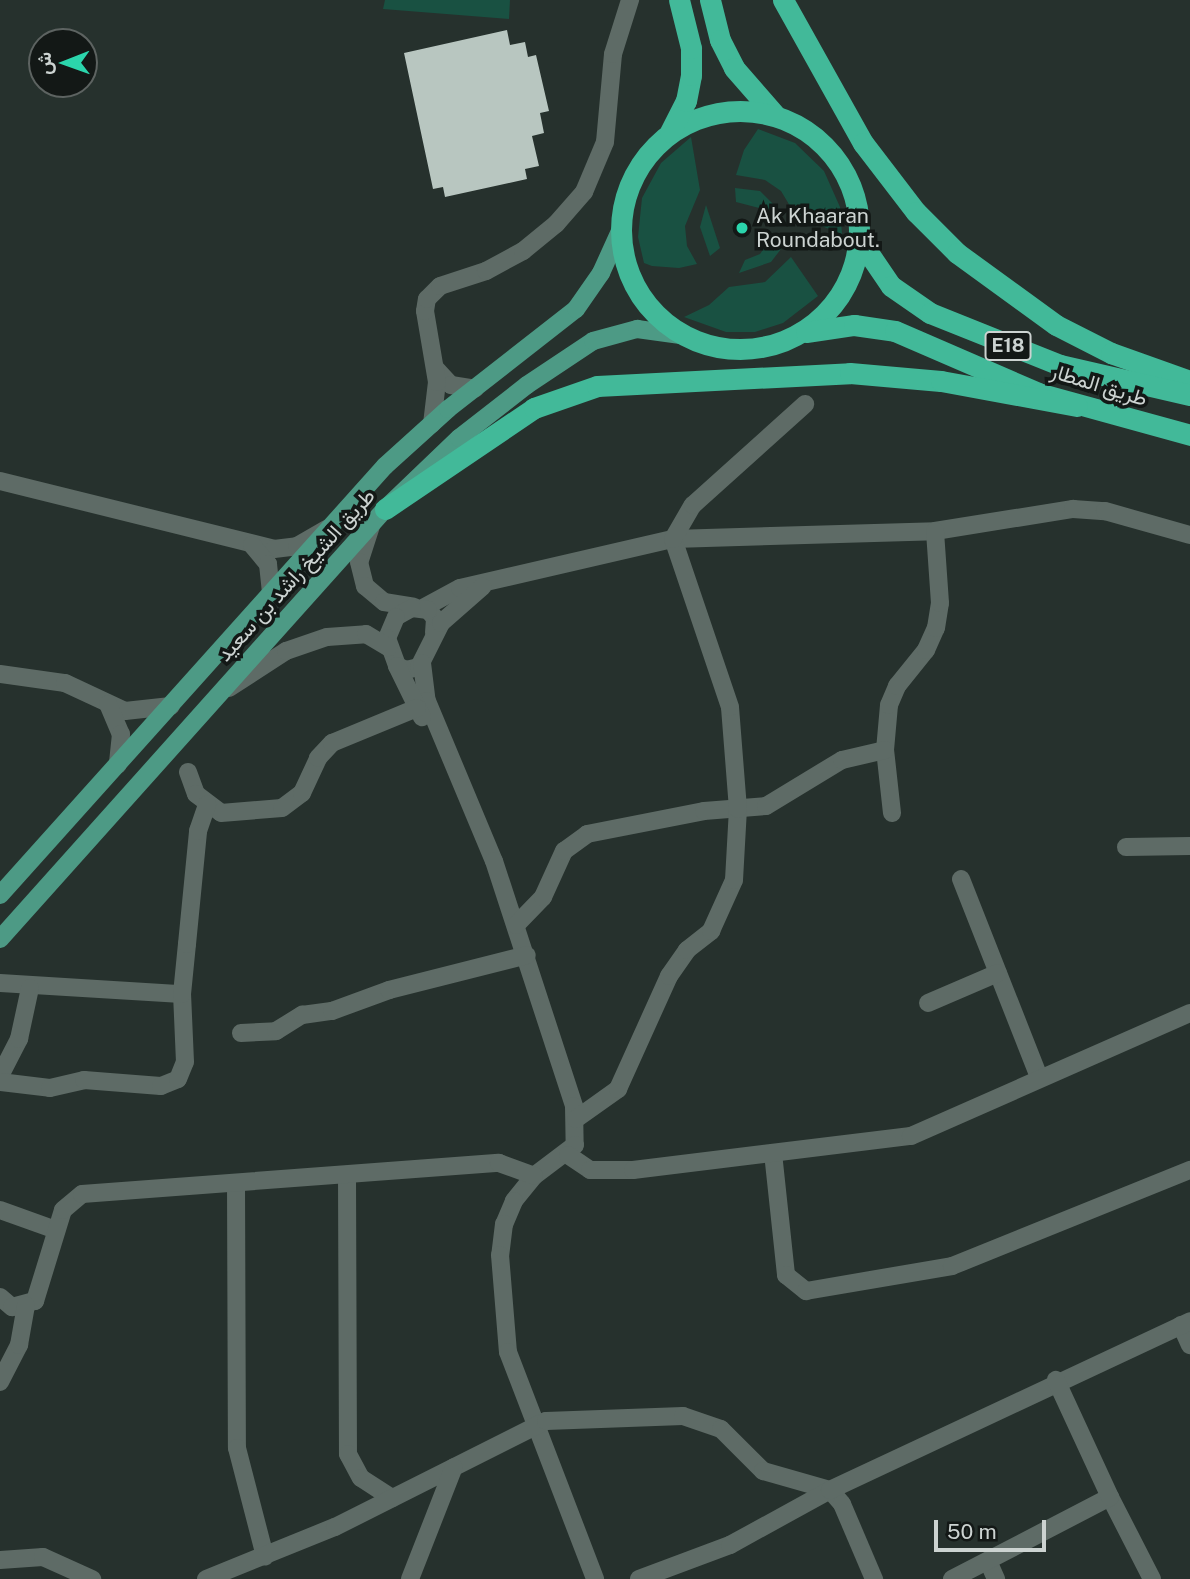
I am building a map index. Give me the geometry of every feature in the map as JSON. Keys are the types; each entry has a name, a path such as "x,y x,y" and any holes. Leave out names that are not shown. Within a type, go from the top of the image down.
{"highway":[{"path":"667,135 692,120 720,112 776,116 805,130 839,164 853,192 859,239 853,268 841,295 822,318 797,335 769,346 739,350 709,346 681,335 656,315 636,290 625,261 621,229 633,177 667,135 685,101 691,75 691,48 679,0"},
{"path":"710,0 720,40 734,68 776,116"},
{"path":"783,0 880,167 957,253 1056,325 1111,353 1190,381"},
{"name":"طريق المطار","path":"859,239 891,286 930,313 1060,365 1190,395"},
{"name":"طريق المطار","path":"797,335 839,326 881,328 1077,406 1190,435"},
{"path":"379,517 534,408 597,386 850,373 941,381 1077,406"}],"main road":[{"name":"طريق الشيخ راشد بن سعيد","path":"0,895 386,466 432,424 576,309 601,273 621,229"},
{"name":"طريق الشيخ راشد بن سعيد","path":"0,939 379,517 492,410 580,348 637,329 681,335"}],"street":[{"path":"432,424 437,396 425,311 430,293 523,251 571,209 593,176 608,124 616,37 631,0"},
{"path":"435,368 451,385 475,389"},
{"path":"673,539 702,496 805,404"},
{"path":"0,481 252,545 290,549 331,527"},
{"path":"455,771 417,708 388,647 392,621 460,588 488,584 673,539 935,531 1073,509 1105,511 1190,535"},
{"path":"379,517 359,562 365,586 384,602 420,607 435,618 434,633"},
{"path":"892,813 885,750 892,695 936,628 940,603 935,531"},
{"path":"576,1119 618,1089 669,976 687,950 711,932 726,905 734,880 738,809 730,707 673,539"},
{"path":"252,545 268,564 271,594"},
{"path":"488,584 457,605 434,633 422,663 427,701 527,955 576,1119 575,1144 568,1154 534,1176 514,1201 504,1224 500,1255 508,1352 533,1426 595,1579"},
{"path":"220,694 274,658 313,641 358,633 388,647"},
{"path":"397,666 411,670 422,663"},
{"path":"0,674 65,683 108,704 134,712 171,706"},
{"path":"108,704 121,734 118,765"},
{"path":"188,772 196,794 207,805 236,814 282,808 302,793 318,758 332,743 417,708"},
{"path":"516,925 538,906 558,859 578,838 687,814 738,809 779,801 828,766 885,750"},
{"path":"0,1082 50,1088 85,1080 161,1086 173,1082 185,1062 182,994 198,831 207,805"},
{"path":"1126,847 1190,846"},
{"path":"961,879 1040,1077"},
{"path":"241,1032 276,1031 302,1015 332,1011 389,990 527,955"},
{"path":"928,1003 998,974"},
{"path":"0,983 30,988 182,994"},
{"path":"0,1076 19,1039 30,988"},
{"path":"568,1154 590,1171 633,1170 911,1136 1190,1013"},
{"path":"773,1153 786,1275 806,1291 952,1266 1190,1170"},
{"path":"0,1382 19,1345 26,1306 40,1289 63,1210 82,1194 499,1163 534,1176"},
{"path":"347,1174 348,1454 361,1478 392,1498"},
{"path":"236,1183 236,1437 240,1472 265,1556"},
{"path":"0,1210 56,1230"},
{"path":"0,1297 12,1307 26,1306"},
{"path":"639,1579 730,1545 830,1490 1056,1381 1186,1323 1190,1345"},
{"path":"1056,1381 1152,1579"},
{"path":"206,1579 265,1556 392,1498 533,1426 569,1417 696,1418 721,1429 763,1471 830,1490 842,1504 874,1579"},
{"path":"410,1579 454,1467"},
{"path":"952,1579 1110,1497"},
{"path":"0,1560 43,1557 92,1579"},
{"path":"988,1561 996,1579"}],"green space":[{"path":"385,0 510,0 509,19 383,9"},
{"path":"758,129 795,143 824,171 840,207 842,234 796,216 781,191 765,180 736,175 744,150"},
{"path":"691,137 700,190 685,226 687,246 697,264 679,268 652,266 644,263 638,237 642,198 661,163"},
{"path":"735,188 760,191 783,214 736,202"},
{"path":"706,205 720,248 710,256 700,227"},
{"path":"769,241 781,249 771,262 739,273 745,260 760,254"},
{"path":"791,257 818,296 783,323 755,332 726,332 684,317 709,305 729,287 765,282"}],"building":[{"path":"507,30 510,45 525,42 528,57 536,55 549,111 540,113 544,133 532,136 539,166 525,169 527,179 445,197 443,187 433,189 404,53"}],"place":[{"name":"Ak Khaaran Roundabout.","path":"742,228"}]}
